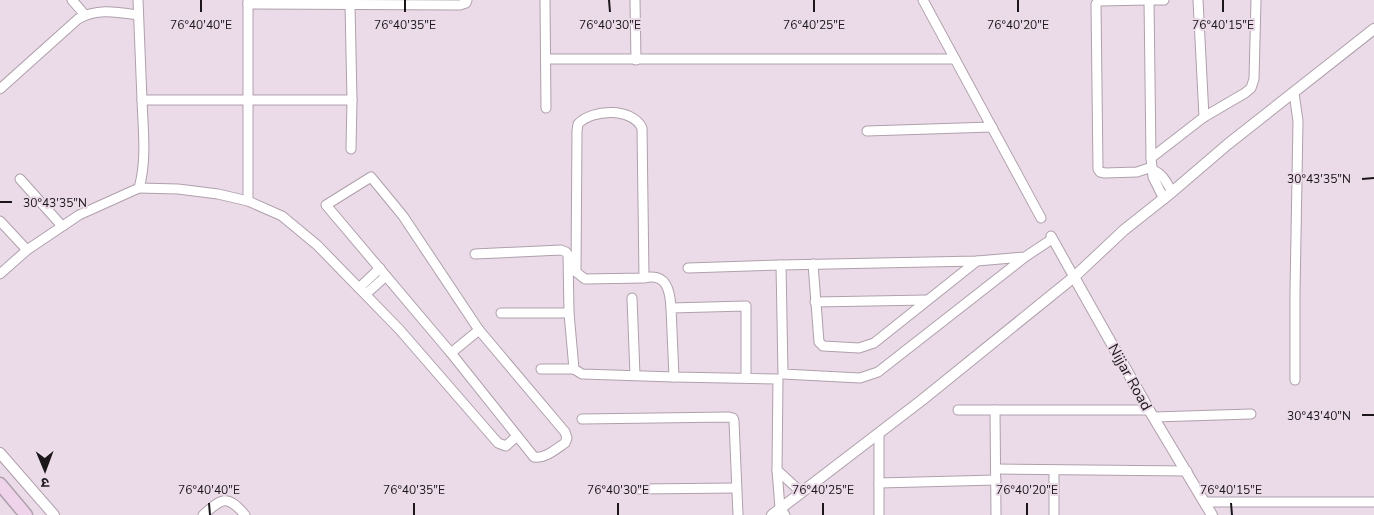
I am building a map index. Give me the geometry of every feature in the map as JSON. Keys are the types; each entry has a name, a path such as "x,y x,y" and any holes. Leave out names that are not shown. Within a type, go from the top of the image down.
{"main road":[{"path":"0,484 26,515"}],"street":[{"path":"72,0 85,15"},
{"path":"138,0 143,155 142,177 139,188"},
{"path":"248,201 248,2 350,6 362,3 460,5 466,3 467,0"},
{"path":"545,0 546,108"},
{"path":"635,0 636,60"},
{"path":"923,0 1041,218"},
{"path":"1164,0 1099,0 1096,4 1098,169 1100,172 1137,172 1152,165 1204,117 1250,88 1254,79 1256,0"},
{"path":"1149,0 1153,177 1168,196"},
{"path":"1198,0 1204,117"},
{"path":"350,6 351,148"},
{"path":"0,89 78,19 85,15 96,11 106,11 138,15"},
{"path":"779,513 801,492 922,400 1074,277 1124,230 1168,196 1228,144 1374,28"},
{"path":"546,59 955,59"},
{"path":"1294,93 1298,122 1295,380"},
{"path":"142,100 352,100"},
{"path":"644,278 642,128 637,120 628,115 608,113 588,116 578,124 576,131 576,272 585,279 644,278 652,276 659,277 666,284 670,293 674,377"},
{"path":"867,131 992,127"},
{"path":"371,177 403,216 479,330 565,432 567,438 565,443 545,456 534,457 451,353 326,205 371,177"},
{"path":"20,178 62,226"},
{"path":"0,274 27,250 79,215 139,188 178,189 218,194 248,201 282,216 317,245 399,329 498,443 506,446 517,436"},
{"path":"0,221 27,250"},
{"name":"Nijjar Road","path":"1025,257 1052,238 1151,414 1212,515"},
{"path":"475,254 561,250 566,252 568,255 569,312 574,369"},
{"path":"688,268 978,261 1025,257"},
{"path":"781,265 783,374 860,378 878,372 1025,257"},
{"path":"813,264 818,339 820,344 823,346 859,348 874,343 978,261"},
{"path":"362,291 383,272"},
{"path":"632,298 635,376"},
{"path":"815,302 927,300"},
{"path":"671,308 746,306 746,378"},
{"path":"501,312 569,312"},
{"path":"451,353 479,330"},
{"path":"540,369 574,369 582,374 778,379 777,470 779,513"},
{"path":"958,410 1251,414"},
{"path":"995,410 996,515"},
{"path":"582,420 729,416 733,418 738,515"},
{"path":"879,433 879,515"},
{"path":"0,454 54,515"},
{"path":"777,470 801,492"},
{"path":"996,470 1187,471"},
{"path":"1054,470 1054,515"},
{"path":"879,483 996,480"},
{"path":"640,489 736,488"},
{"path":"203,515 214,505 225,501 236,504 245,515"},
{"path":"1205,502 1374,502"}]}
